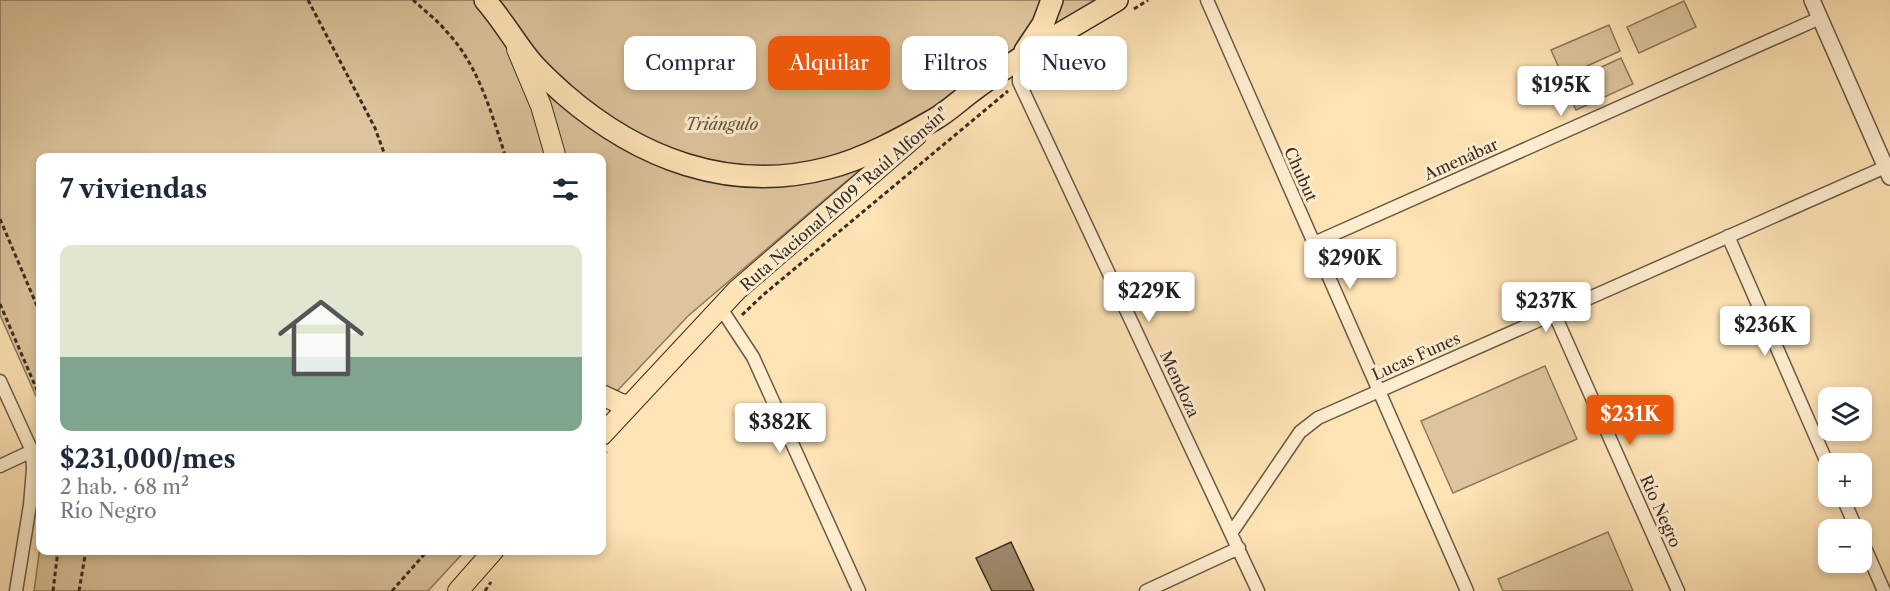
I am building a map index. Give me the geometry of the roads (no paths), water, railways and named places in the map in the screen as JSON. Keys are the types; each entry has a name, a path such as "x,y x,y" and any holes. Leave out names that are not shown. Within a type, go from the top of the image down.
{"highway":[{"path":"485,0 498,9 529,60 563,93 595,119 658,156 710,171 736,176 762,177 828,168 859,157 937,118"},
{"path":"1019,59 1043,24 1052,0"},
{"name":"Ruta Nacional A009 \"Raúl Alfonsín\"","path":"937,118 975,88 1019,59 1123,6"}],"main road":[{"path":"498,9 537,96 554,153"},
{"name":"Ruta Nacional A009 \"Raúl Alfonsín\"","path":"606,440 629,406 736,290 937,118"},
{"path":"606,397 629,406"},
{"path":"459,591 482,559"}],"street":[{"name":"Chubut","path":"1207,0 1467,591"},
{"path":"1812,0 1889,170"},
{"name":"Amenábar","path":"1314,243 1820,18"},
{"name":"Mendoza","path":"1019,59 1018,82 1258,591"},
{"name":"Lucas Funes","path":"1232,532 1300,432 1318,418 1728,236 1889,170"},
{"path":"1728,236 1823,453"},
{"path":"720,307 753,357 859,591"},
{"name":"Río Negro","path":"1554,313 1678,591"},
{"path":"0,381 32,452 30,505 16,591"},
{"path":"0,466 32,452"},
{"path":"1146,591 1239,548"},
{"path":"1872,564 1884,591"}],"park label":[{"name":"Triángulo","path":"722,124"}]}
